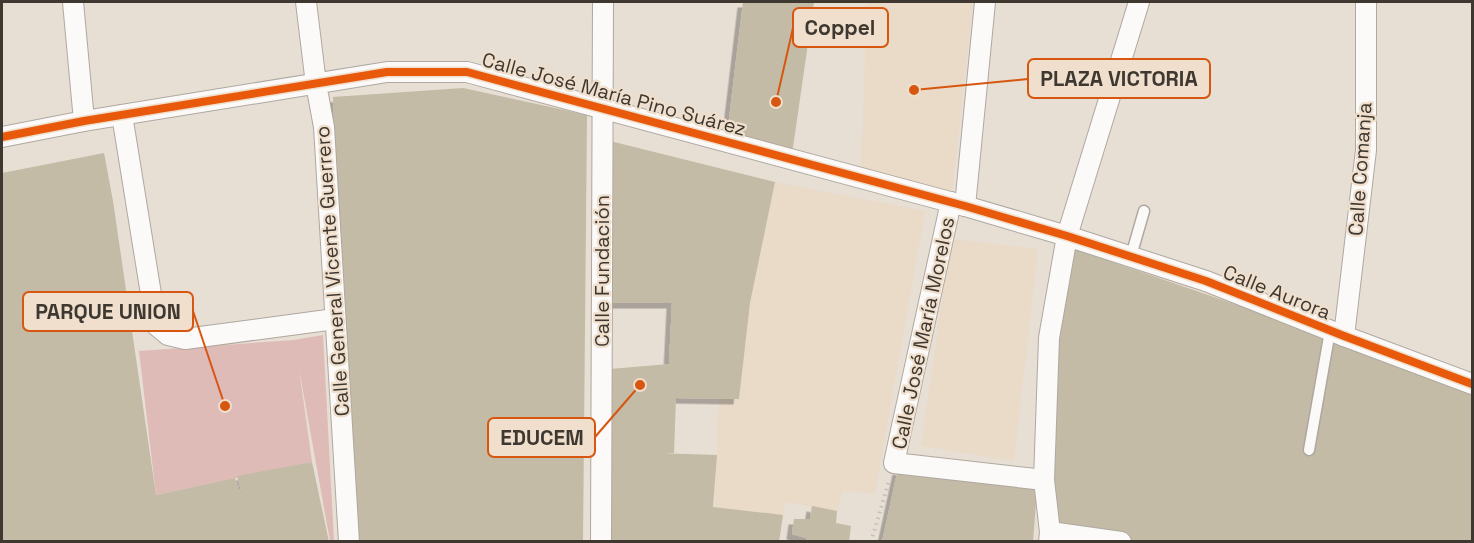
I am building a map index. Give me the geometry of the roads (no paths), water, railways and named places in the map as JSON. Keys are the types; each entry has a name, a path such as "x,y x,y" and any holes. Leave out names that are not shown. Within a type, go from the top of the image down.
{"street":[{"path":"73,2 84,121"},
{"name":"Calle General Vicente Guerrero","path":"306,2 324,127 349,542"},
{"name":"Calle Fundación","path":"601,542 603,2"},
{"name":"Calle José María Morelos","path":"985,2 958,204 894,463 1044,480"},
{"path":"1120,542 1049,537 1044,480 1049,338 1067,236 1139,2"},
{"name":"Calle Comanja","path":"1337,333 1366,150 1366,2"},
{"name":"Calle José María Pino Suárez","path":"2,136 387,72 467,72 958,204 1067,236"},
{"path":"122,115 156,325 168,335 184,339 335,319"},
{"name":"Calle Aurora","path":"1067,236 1206,281 1473,384"}],"lane":[{"path":"1131,256 1144,211"},
{"path":"1309,450 1337,333"}],"place":[{"name":"PLAZA VICTORIA","path":"914,90"},
{"name":"Coppel","path":"776,102"},
{"name":"EDUCEM","path":"640,385"},
{"name":"PARQUE UNION","path":"225,406"}]}
